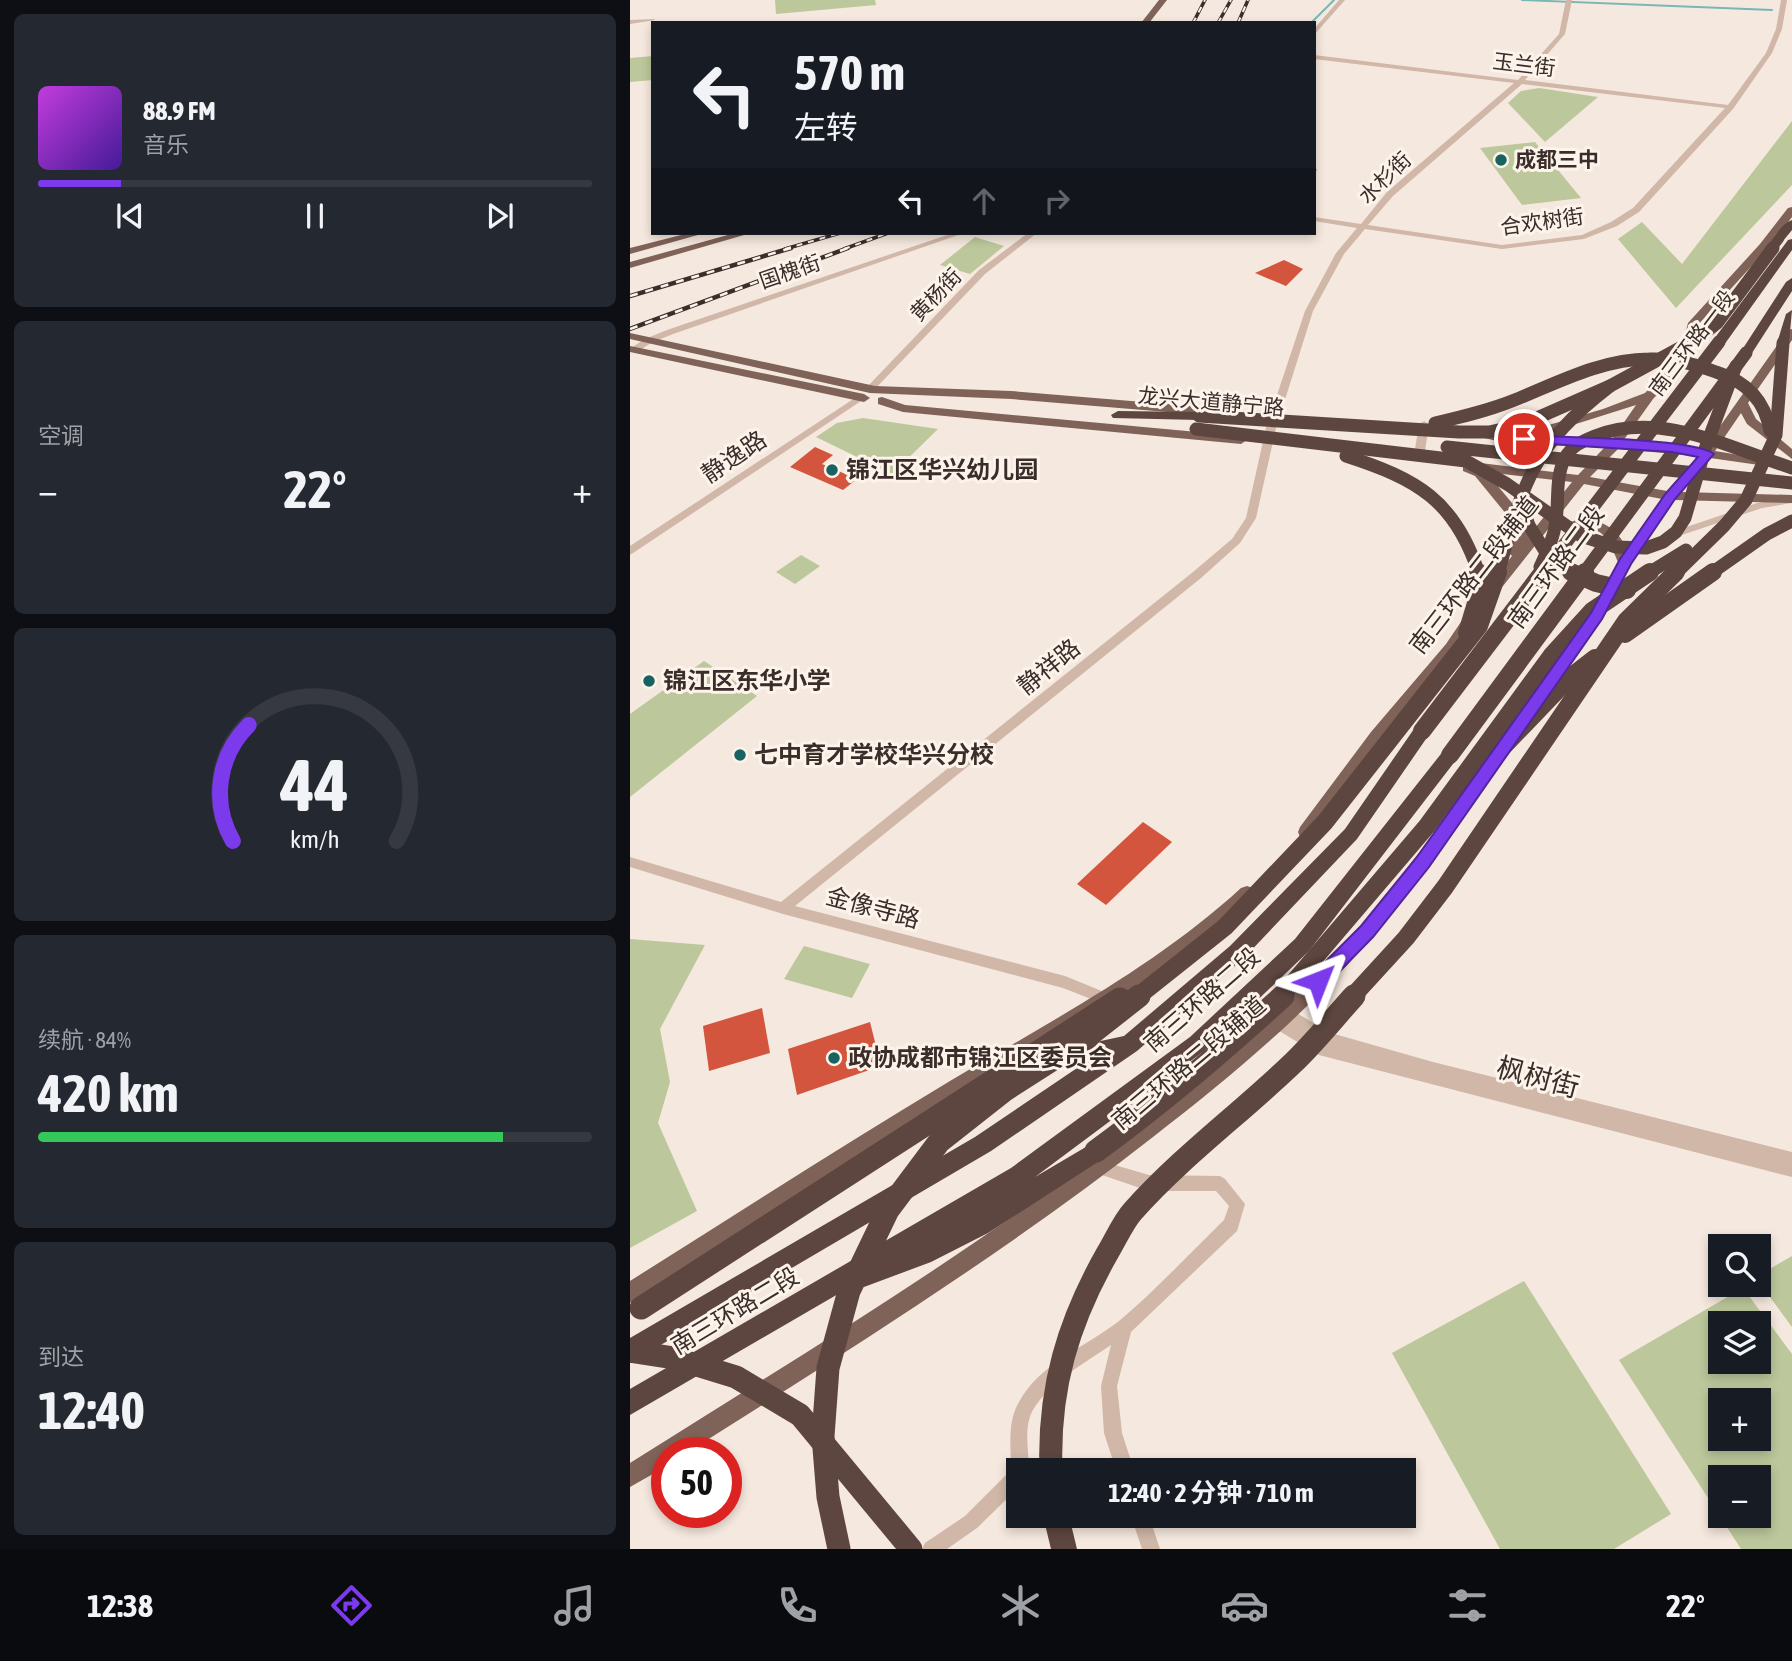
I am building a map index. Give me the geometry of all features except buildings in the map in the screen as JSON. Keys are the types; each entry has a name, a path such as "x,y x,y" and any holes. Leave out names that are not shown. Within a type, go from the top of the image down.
{"highway":[{"path":"1149,423 1489,432 1521,425 1610,386 1700,337 1717,323 1785,240 1792,223"},
{"name":"南三环路一段","path":"1624,468 1719,342 1785,240"},
{"name":"南三环路一段","path":"1658,472 1746,353 1792,282"},
{"path":"1051,1458 1056,1384 1070,1328 1100,1264 1131,1213 1188,1157 1295,1061 1389,957 1445,887 1626,621 1724,526 1746,500 1776,435 1792,314"},
{"path":"1787,337 1786,366 1792,379"},
{"path":"1379,427 1457,420 1492,411 1576,373 1606,363 1633,358 1666,357 1688,361 1741,381 1766,412 1770,429 1768,455"},
{"path":"1118,415 1198,423 1306,444 1466,461 1494,472 1511,483 1584,538 1617,547 1646,549 1672,538 1690,511 1712,429 1736,366"},
{"path":"839,1549 828,1497 823,1436 828,1368 849,1291 888,1210 939,1142 1005,1090 1083,1040 1225,927 1325,822 1479,626 1492,599 1526,482 1552,437 1577,410 1610,386"},
{"name":"龙兴大道静宁路","path":"1198,423 1792,483"},
{"name":"龙兴大道静宁路","path":"1198,423 1792,489"},
{"path":"1528,594 1550,546 1556,522 1561,467 1566,454 1591,436 1609,428 1671,430 1792,468"},
{"path":"1306,444 1397,474 1440,502 1453,517 1470,545 1480,580 1466,636 1449,664"},
{"name":"南三环路二段","path":"630,1351 983,1143 1130,1044 1237,952 1351,834 1422,731 1624,468"},
{"name":"南三环路二段","path":"630,1403 1019,1176 1197,1044 1302,945 1450,755 1658,472"},
{"path":"1521,496 1525,516 1539,546 1563,570 1588,581 1638,591 1670,586 1723,564"},
{"path":"821,1290 923,1254 1098,1159 1289,990 1427,826 1568,679 1650,615 1767,534 1792,521"},
{"path":"1427,826 1552,655 1592,611 1614,594 1724,526"},
{"path":"634,1305 827,1190 1076,1025 1182,961"},
{"path":"1021,1066 1130,1044"},
{"path":"630,1351 674,1358 736,1377 800,1415 911,1549"},
{"path":"1059,1528 1064,1549"}],"main road":[{"path":"1147,21 1163,0"},
{"path":"1160,21 1170,8"},
{"name":"南三环路二段辅道","path":"634,1305 822,1171 1104,998 1209,928 1264,877 1312,825 1376,736 1451,648 1508,567 1531,543 1581,479 1614,445 1649,396 1681,361 1686,353 1692,325 1764,246 1792,210"},
{"path":"630,255 694,235"},
{"path":"630,255 707,235"},
{"path":"630,255 723,235"},
{"path":"630,265 739,235"},
{"name":"龙兴大道静宁路","path":"630,336 865,393 882,401 1149,423"},
{"name":"南三环路二段辅道","path":"630,1476 991,1244 1098,1159 1232,1063 1281,1018 1367,931 1423,862 1597,615 1630,556 1671,496 1707,454 1787,337"},
{"name":"龙兴大道静宁路","path":"632,350 865,393 1118,415"},
{"path":"865,393 1011,395 1163,410 1452,426 1502,438 1672,448 1792,468"},
{"path":"1502,438 1519,438 1607,412 1649,396"},
{"path":"882,401 903,408 1458,464 1581,479 1671,496 1792,499"},
{"path":"1743,404 1751,421 1792,455"},
{"path":"1458,464 1480,473 1523,525 1524,534 1508,567"},
{"path":"1531,543 1554,530 1582,523 1602,526 1616,536 1630,556"}],"street":[{"path":"1316,31 1342,0"},
{"name":"合欢树街","path":"1316,219 1502,247 1584,237 1614,224 1636,210 1730,107 1769,54 1779,29 1784,0"},
{"name":"水杉街","path":"1277,415 1309,311 1340,253 1390,194 1520,82 1562,34 1569,1"},
{"path":"630,22 652,20"},
{"name":"玉兰街","path":"1316,57 1730,107"},
{"name":"国槐街","path":"632,350 648,341 954,235"},
{"name":"黄杨街","path":"865,393 982,272 1030,235"},
{"name":"静逸路","path":"630,551 865,393"},
{"name":"静祥路","path":"783,908 1198,575 1236,541 1251,518 1277,415"},
{"path":"1399,458 1414,456 1420,451 1424,424"},
{"path":"1630,556 1761,505 1792,499"},
{"name":"金像寺路","path":"630,862 783,908 1065,982 1104,998"},
{"path":"822,1171 923,1121 1106,1014 1209,928"},
{"name":"枫树街","path":"1281,1018 1327,1038 1433,1069 1792,1159"},
{"name":"枫树街","path":"1281,1018 1319,1048 1792,1170"},
{"path":"1020,1458 1020,1418 1034,1395 1060,1372 1124,1327 1231,1224 1237,1204 1220,1184 1149,1183 1098,1159"},
{"path":"1121,1458 1113,1433 1110,1387 1124,1327"},
{"path":"931,1549 971,1522 1006,1488"},
{"path":"1144,1528 1151,1549"}],"green space":[{"path":"775,0 875,0 876,5 776,14"},
{"path":"651,56 651,80 630,82 630,58"},
{"path":"1539,88 1598,97 1545,142 1508,103 1521,91"},
{"path":"1792,121 1792,185 1676,308 1618,239 1642,222 1682,264"},
{"path":"1535,142 1581,198 1522,205 1480,148"},
{"path":"975,237 1004,246 970,274 940,265"},
{"path":"863,418 938,429 892,474 816,437 837,423"},
{"path":"801,555 820,566 795,584 776,572"},
{"path":"704,661 757,696 630,797 630,714"},
{"path":"630,939 705,945 660,1029 670,1082 658,1123 697,1211 630,1248"},
{"path":"804,946 870,964 852,998 784,979"},
{"path":"1792,1256 1792,1327 1770,1297 1771,1268"},
{"path":"1524,1281 1671,1514 1614,1549 1500,1549 1392,1353"},
{"path":"1728,1297 1750,1297 1760,1311 1708,1311 1708,1374 1771,1374 1771,1326 1792,1354 1792,1549 1741,1549 1727,1528 1771,1528 1771,1465 1708,1465 1708,1498 1619,1360"}],"waterway":[{"path":"1313,21 1334,0"},
{"path":"1522,0 1772,10"}],"railway":[{"path":"1194,21 1205,0"},
{"path":"1219,21 1231,0"},
{"path":"1239,21 1248,0"},
{"path":"785,249 833,235"},
{"path":"844,249 882,235"},
{"path":"630,296 791,248"},
{"path":"630,329 848,248"}],"place":[{"name":"成都三中","path":"1501,160"},
{"name":"锦江区华兴幼儿园","path":"832,470"},
{"name":"锦江区东华小学","path":"649,681"},
{"name":"七中育才学校华兴分校","path":"740,755"},
{"name":"政协成都市锦江区委员会","path":"834,1058"}],"route":[{"path":"1318,981 1367,931 1423,862 1597,615 1625,562 1671,496 1707,454 1672,448 1524,439"}]}
